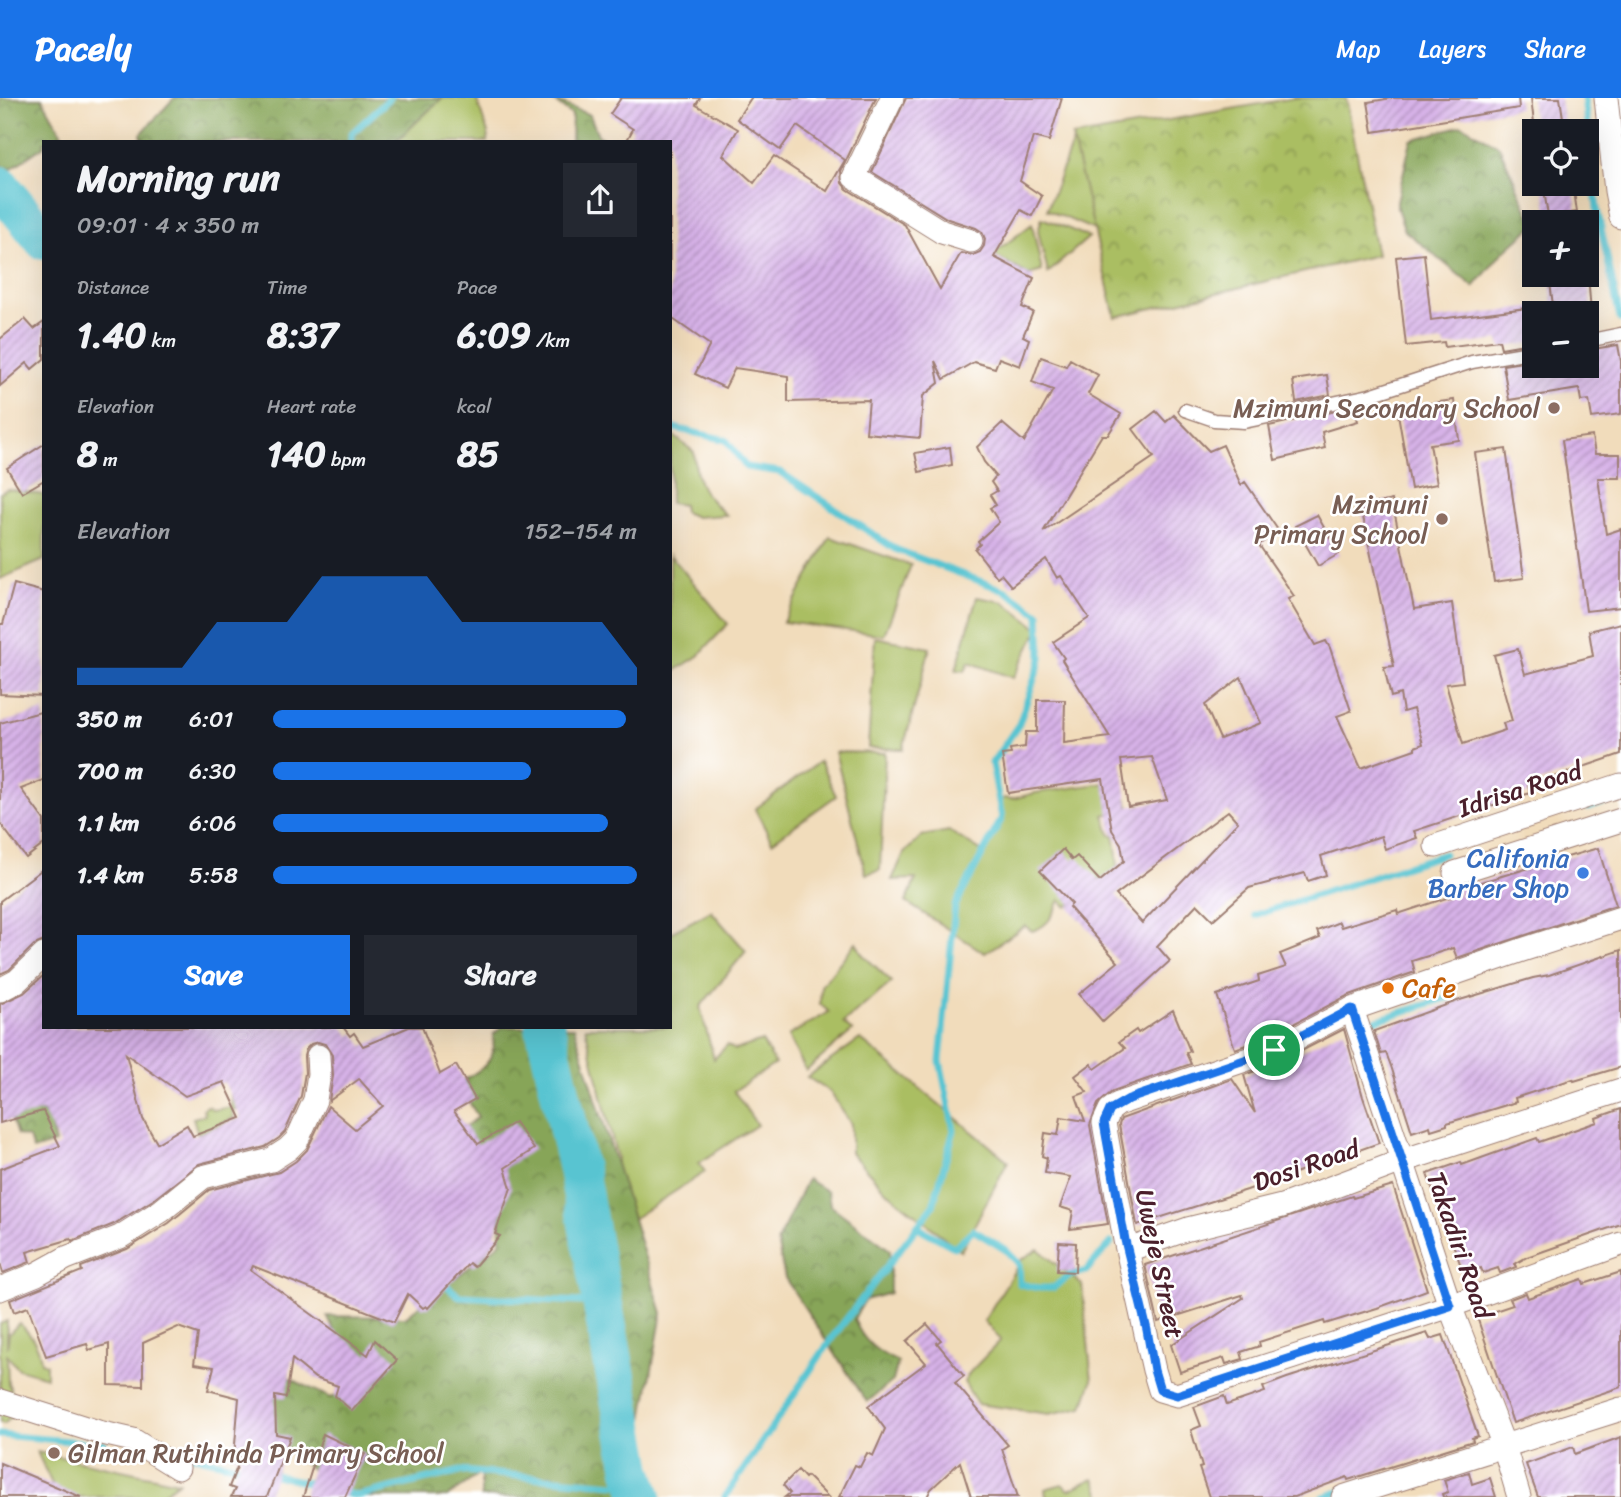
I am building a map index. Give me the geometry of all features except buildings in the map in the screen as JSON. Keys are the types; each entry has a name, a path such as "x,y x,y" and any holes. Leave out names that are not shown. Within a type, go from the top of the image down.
{"street":[{"path":"892,98 854,177 943,232 971,241"},
{"path":"1606,98 1621,218"},
{"name":"Idrisa Road","path":"1436,846 1621,785"},
{"path":"1538,812 1546,843"},
{"path":"1455,873 1621,820"},
{"name":"Uweje Street","path":"1450,1306 1177,1395 1160,1390 1128,1250 1104,1123 1110,1110 1129,1099 1274,1050 1352,1009 1621,919"},
{"path":"0,990 17,981 42,957"},
{"name":"Takadiri Road","path":"1352,1009 1450,1306 1504,1447 1519,1497"},
{"path":"0,1289 37,1274 66,1258 120,1237 161,1211 203,1177 271,1160 288,1149 297,1140 315,1100 319,1074 318,1056"},
{"name":"Dosi Road","path":"1128,1250 1188,1230 1282,1206 1402,1161 1621,1090"},
{"path":"1450,1306 1621,1244"},
{"path":"0,1401 98,1432 133,1440 178,1468"},
{"path":"1343,1497 1621,1409"}],"lane":[{"path":"1599,339 1621,334"},
{"path":"1185,410 1214,420 1244,422 1370,395 1472,362 1522,353"}],"green space":[{"path":"0,98 42,98 62,134 53,140 42,140 42,147 6,172 0,163"},
{"path":"174,98 442,98 397,140 142,140 141,134"},
{"path":"442,98 476,98 488,133 487,140 397,140"},
{"path":"1294,98 1346,98 1377,255 1115,317 1072,137"},
{"path":"551,99 590,115 598,135 604,140 571,140 572,115"},
{"path":"1462,125 1499,146 1527,210 1522,210 1522,236 1501,254 1474,287 1405,231 1397,201 1411,140"},
{"path":"1073,141 1099,232 1047,210"},
{"path":"1042,218 1089,237 1048,273 1038,231"},
{"path":"1032,224 1042,271 1029,275 993,254"},
{"path":"672,435 694,452 696,473 702,488 726,515 696,517 684,512 683,505 672,503"},
{"path":"7,489 42,495 42,561 0,579 0,493"},
{"path":"830,537 911,565 884,635 783,622"},
{"path":"672,557 728,624 698,656 672,673"},
{"path":"977,597 1004,602 1039,629 1013,678 969,662 965,671 956,670"},
{"path":"875,637 930,648 903,749 868,748"},
{"path":"835,752 885,753 880,870 866,874"},
{"path":"820,761 836,796 772,842 755,809"},
{"path":"1119,781 1130,808 1104,815 1110,834 1114,835 1117,856 1116,875 1111,889 1099,879 1067,907 1060,900 1053,915 1042,926 1032,931 1025,926 985,953 906,902 916,879 892,880 904,853 922,836 949,831 984,853 1003,820 1001,802 1004,798 1012,799 1035,793"},
{"path":"711,911 746,951 700,1007 714,1059 727,1045 735,1050 762,1041 775,1064 734,1091 757,1125 699,1163 705,1172 603,1238 617,1158 585,1029 672,1029 672,932"},
{"path":"856,942 862,954 892,982 843,1023 852,1031 806,1071 788,1036 829,1012 820,1004 821,986"},
{"path":"500,1029 575,1029 662,1313 629,1497 481,1497 481,1473 447,1497 349,1497 248,1421 289,1378 331,1398 386,1373 344,1352 327,1316 405,1317 500,1243 501,1201 460,1131 478,1117 458,1083 473,1075 489,1060 494,1045 493,1035"},
{"path":"860,1039 1008,1161 961,1251 886,1191 851,1153 851,1124 830,1092 807,1077"},
{"path":"231,1095 247,1099 232,1111 234,1118 198,1134 193,1118 205,1115 203,1109 208,1106 214,1110 231,1107"},
{"path":"35,1102 54,1125 52,1130 55,1143 33,1150 29,1138 17,1135 8,1109"},
{"path":"807,1179 828,1192 830,1205 890,1250 890,1293 865,1300 854,1319 872,1345 898,1362 893,1381 867,1402 785,1278 777,1242"},
{"path":"1038,1249 1082,1285 1092,1381 1083,1407 1049,1414 977,1404 964,1382 970,1372 1001,1340 984,1321 1021,1260"},
{"path":"7,1321 7,1348 9,1334 19,1323 34,1340 41,1362 46,1364 46,1377 18,1369 7,1355 8,1383 20,1410 4,1424 0,1423 0,1324"},
{"path":"37,1452 178,1482 158,1497 58,1497"},
{"path":"1094,1478 1102,1497 1046,1497 1045,1489 1062,1484 1069,1490"}],"waterway":[{"path":"351,140 351,134 390,98"},
{"path":"1584,98 1597,209 1620,319"},
{"path":"0,186 42,238"},
{"path":"672,427 726,440 746,467 780,472 895,549 1006,591 1039,614 1041,659 1019,724 992,763 1002,818 955,906 940,1061 954,1130 933,1206 832,1338 725,1497"},
{"path":"1588,808 1621,797"},
{"path":"1255,915 1444,854"},
{"path":"1365,1027 1364,1024 1454,996"},
{"path":"545,1029 578,1169 633,1470 642,1497"},
{"path":"917,1227 954,1247 973,1230 1006,1250 1019,1265 1020,1284 1039,1288 1053,1288 1069,1276 1086,1271 1111,1243"},
{"path":"442,1282 459,1296 601,1303"},
{"path":"0,1435 104,1444"},
{"path":"165,1449 245,1468"},
{"path":"338,1491 357,1496 461,1471 638,1486"},
{"path":"267,1473 316,1485"},
{"path":"1323,1497 1339,1492"}],"place":[{"name":"Mzimuni Secondary School","path":"1554,408"},
{"name":"Mzimuni Primary School","path":"1442,519"},
{"name":"Califonia Barber Shop","path":"1583,873"},
{"name":"Cafe","path":"1388,988"},
{"name":"Gilman Rutihinda Primary School","path":"54,1453"}],"route":[{"path":"1352,1009 1450,1306 1177,1395 1160,1390 1125,1240 1104,1123 1110,1110 1129,1099 1274,1050 1352,1009"}]}
